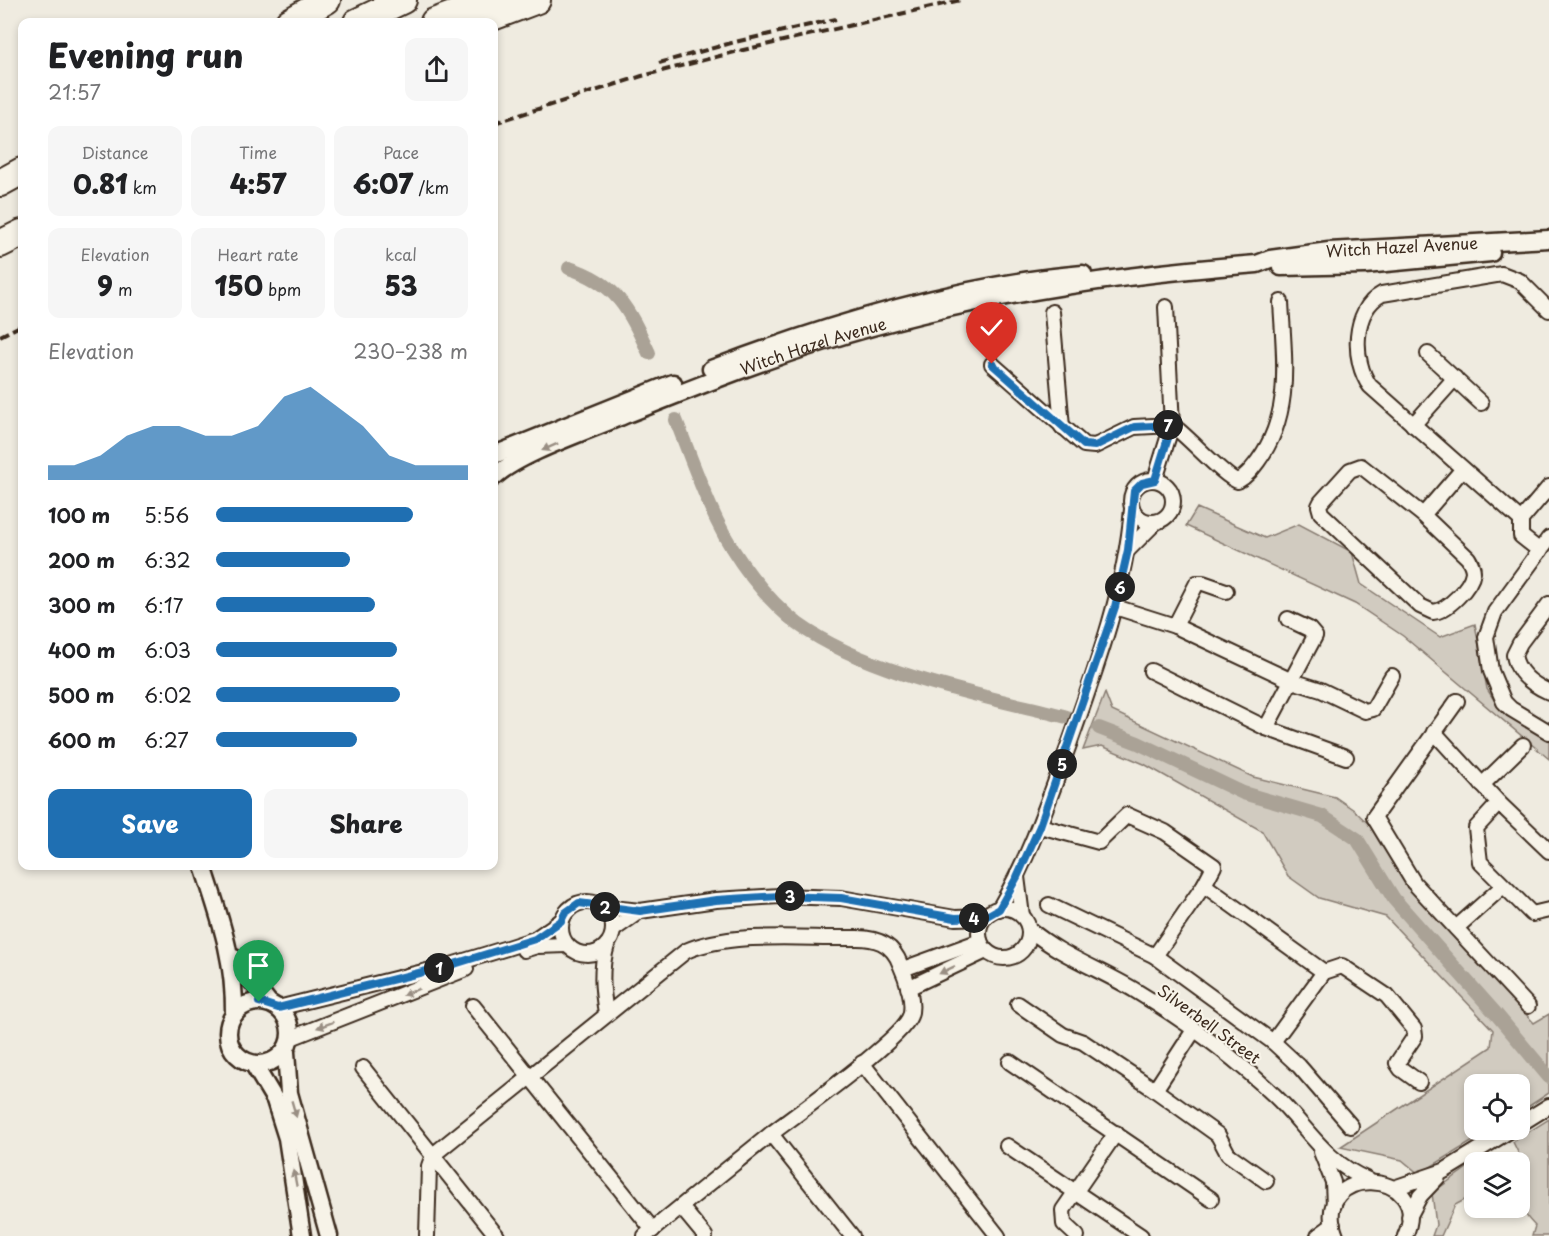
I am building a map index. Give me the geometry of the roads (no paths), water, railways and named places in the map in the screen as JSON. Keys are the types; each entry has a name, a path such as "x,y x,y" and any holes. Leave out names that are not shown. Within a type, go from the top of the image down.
{"highway":[{"path":"296,18 327,0"},
{"path":"365,18 403,0"},
{"path":"441,18 478,0"},
{"path":"444,18 492,0"},
{"path":"490,18 537,0"},
{"path":"0,183 18,173"},
{"path":"0,194 18,185"},
{"path":"0,244 18,234"}],"street":[{"name":"Witch Hazel Avenue","path":"1257,264 1270,259 1329,251 1549,239"},
{"name":"Witch Hazel Avenue","path":"498,474 510,465 603,424 689,389 826,340 1003,297 1153,272 1257,264 1271,267 1365,265 1549,248"},
{"name":"Witch Hazel Avenue","path":"498,453 746,355 833,326 1042,277 1134,269 1153,272"},
{"path":"1521,520 1370,386 1362,371 1359,326 1363,314 1376,297 1393,291 1502,274 1520,281 1549,310"},
{"path":"992,364 1062,427 1089,446 1134,427 1172,425 1195,442 1233,480 1238,481 1249,473 1271,440 1284,394 1281,302"},
{"path":"1155,480 1172,425 1166,307"},
{"path":"1052,312 1062,427"},
{"path":"1428,354 1481,403"},
{"path":"1413,425 1455,378"},
{"path":"1360,466 1423,515 1468,558 1472,566 1471,578 1466,586 1444,609 1437,612 1420,606 1327,520 1319,506 1350,470 1360,466"},
{"path":"1423,515 1462,470"},
{"path":"603,907 640,911 716,900 780,896 841,898 955,918 985,917 999,909 1017,877 1040,826 1115,607 1128,550 1131,500 1138,486 1155,480 1166,486 1173,500 1168,515 1156,522 1128,550"},
{"path":"1540,551 1521,536 1521,520 1549,487"},
{"path":"1132,509 1139,518 1156,522"},
{"path":"1549,538 1495,612 1489,624 1486,646 1494,684 1504,702 1549,732"},
{"path":"1175,626 1197,583 1226,591"},
{"path":"1549,604 1520,643 1514,655 1518,667 1525,676 1549,692"},
{"path":"1115,607 1175,626 1292,681 1321,690 1368,711 1373,709 1392,676"},
{"path":"1266,728 1315,636 1309,629 1288,619"},
{"path":"1151,671 1266,728 1346,757"},
{"path":"1457,701 1374,816 1414,883 1528,1006"},
{"path":"1434,732 1498,803 1547,845"},
{"path":"1482,785 1523,745"},
{"path":"1498,803 1476,829 1480,862 1532,914 1549,910"},
{"path":"1040,826 1099,842 1127,815 1165,832 1214,866 1204,885 1155,956"},
{"path":"204,870 230,952 234,976 234,1015"},
{"path":"955,918 1002,959 1011,958 1022,951 1029,941 1029,929 1022,916 1017,877"},
{"path":"1204,885 1324,972"},
{"path":"1456,927 1502,886"},
{"path":"567,945 530,948 454,973 288,1045 272,1063 254,1065 241,1059 230,1044 229,1025 234,1015 249,1003 274,1006 496,951 535,939 561,921 565,913 579,903 596,903 603,907 610,915 613,930"},
{"path":"1049,904 1155,956 1273,1042 1299,1066 1351,1126"},
{"path":"999,909 1014,910 1022,916"},
{"path":"606,1013 602,986 603,961 607,945 613,930 640,911"},
{"path":"982,942 981,924 985,917"},
{"path":"561,921 562,938 567,945 582,954 602,986"},
{"name":"Silverbell Street","path":"1029,929 1059,952 1135,990 1238,1063 1276,1097 1319,1147 1350,1173 1368,1180 1382,1182 1394,1188"},
{"path":"427,1236 429,1166 433,1155 529,1075 686,951 702,944 727,940 867,938 890,947 903,969 911,1015 907,1022 862,1063 649,1233 529,1075 473,1006"},
{"path":"903,969 982,942"},
{"path":"908,988 982,942"},
{"path":"582,954 600,951 607,945"},
{"name":"Silverbell Street","path":"1022,951 1059,952"},
{"path":"230,952 248,980 290,1024 289,1093 329,1236"},
{"path":"1273,1042 1324,972 1342,966 1387,996 1416,1032 1397,1063 1401,1069 1419,1082"},
{"path":"1018,1004 1063,1035 1083,1042 1155,1090 1218,1135 1230,1156 1266,1181"},
{"path":"1155,1090 1194,1030"},
{"path":"1010,1062 1211,1199"},
{"path":"862,1063 998,1236"},
{"path":"254,1065 275,1100 287,1138 302,1236"},
{"path":"363,1068 497,1236"},
{"path":"1530,1118 1549,1106"},
{"path":"1077,1236 1064,1224 1063,1210 1116,1133"},
{"path":"771,1134 852,1236"},
{"path":"1409,1217 1407,1206 1394,1188 1444,1171 1495,1140"},
{"path":"1007,1146 1141,1236"},
{"name":"Silverbell Street","path":"1319,1147 1333,1182 1334,1230"},
{"path":"1405,1236 1409,1217 1420,1196 1444,1171"},
{"path":"1334,1207 1347,1188 1368,1180"},
{"path":"681,1207 705,1236"},
{"path":"1318,1236 1334,1230"}],"waterway":[{"path":"569,268 585,274 610,290 628,311 649,353"},
{"path":"676,420 700,483 724,535 752,577 774,603 798,624 857,657 892,670 964,692 1067,717"},
{"path":"1099,728 1138,743 1243,793 1322,816 1357,839 1394,899 1549,1077"}],"railway":[{"path":"498,122 642,76 739,51 961,0"},
{"path":"659,63 735,42 836,19"},
{"path":"0,336 18,327"}]}
